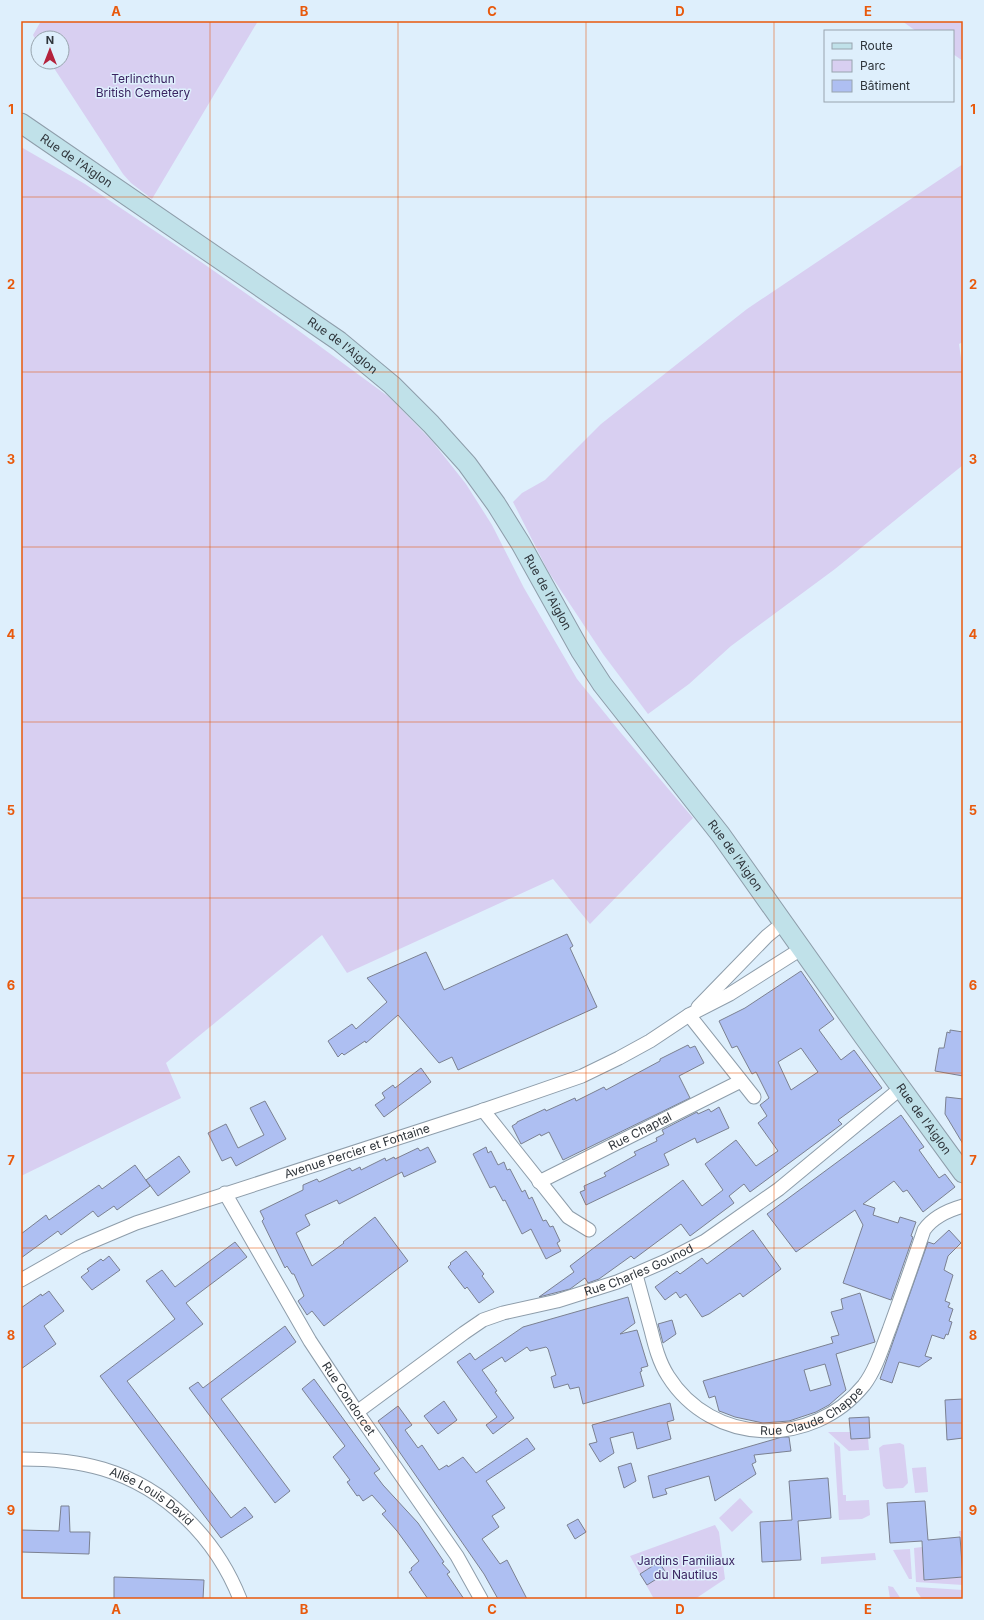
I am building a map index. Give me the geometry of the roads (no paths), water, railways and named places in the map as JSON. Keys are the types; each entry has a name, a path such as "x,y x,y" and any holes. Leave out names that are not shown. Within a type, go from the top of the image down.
{"main road":[{"name":"Rue de l'Aiglon","path":"21,123 339,341 387,380 432,424 467,464 496,504 524,549 580,650 602,684 701,810 963,1173"}],"street":[{"name":"Avenue Percier et Fontaine","path":"689,1015 767,936 783,923"},
{"name":"Avenue Percier et Fontaine","path":"21,1280 54,1260 136,1223 483,1110 562,1083 594,1070 650,1041 689,1015 730,994 801,949"},
{"path":"689,1015 754,1097"},
{"name":"Rue Chaptal","path":"539,1182 741,1081"},
{"name":"Rue Charles Gounod","path":"357,1412 464,1332 483,1320 503,1313 557,1302 636,1275 705,1240 744,1215 779,1189 901,1088"},
{"path":"483,1110 568,1217 589,1230"},
{"name":"Rue Condorcet","path":"224,1194 310,1341 357,1412 457,1556 481,1599"},
{"name":"Rue Claude Chappe","path":"636,1275 661,1362 668,1377 685,1397 702,1411 727,1424 758,1431 788,1430 818,1421 827,1416 851,1399 864,1385 877,1362 924,1230 942,1214 963,1206"},
{"name":"Allée Louis David","path":"21,1459 66,1461 99,1468 132,1480 158,1495 190,1522 213,1549 226,1569 240,1599"}],"park label":[{"name":"Terlincthun British Cemetery","path":"143,86"},
{"name":"Jardins Familiaux du Nautilus","path":"686,1568"}]}
